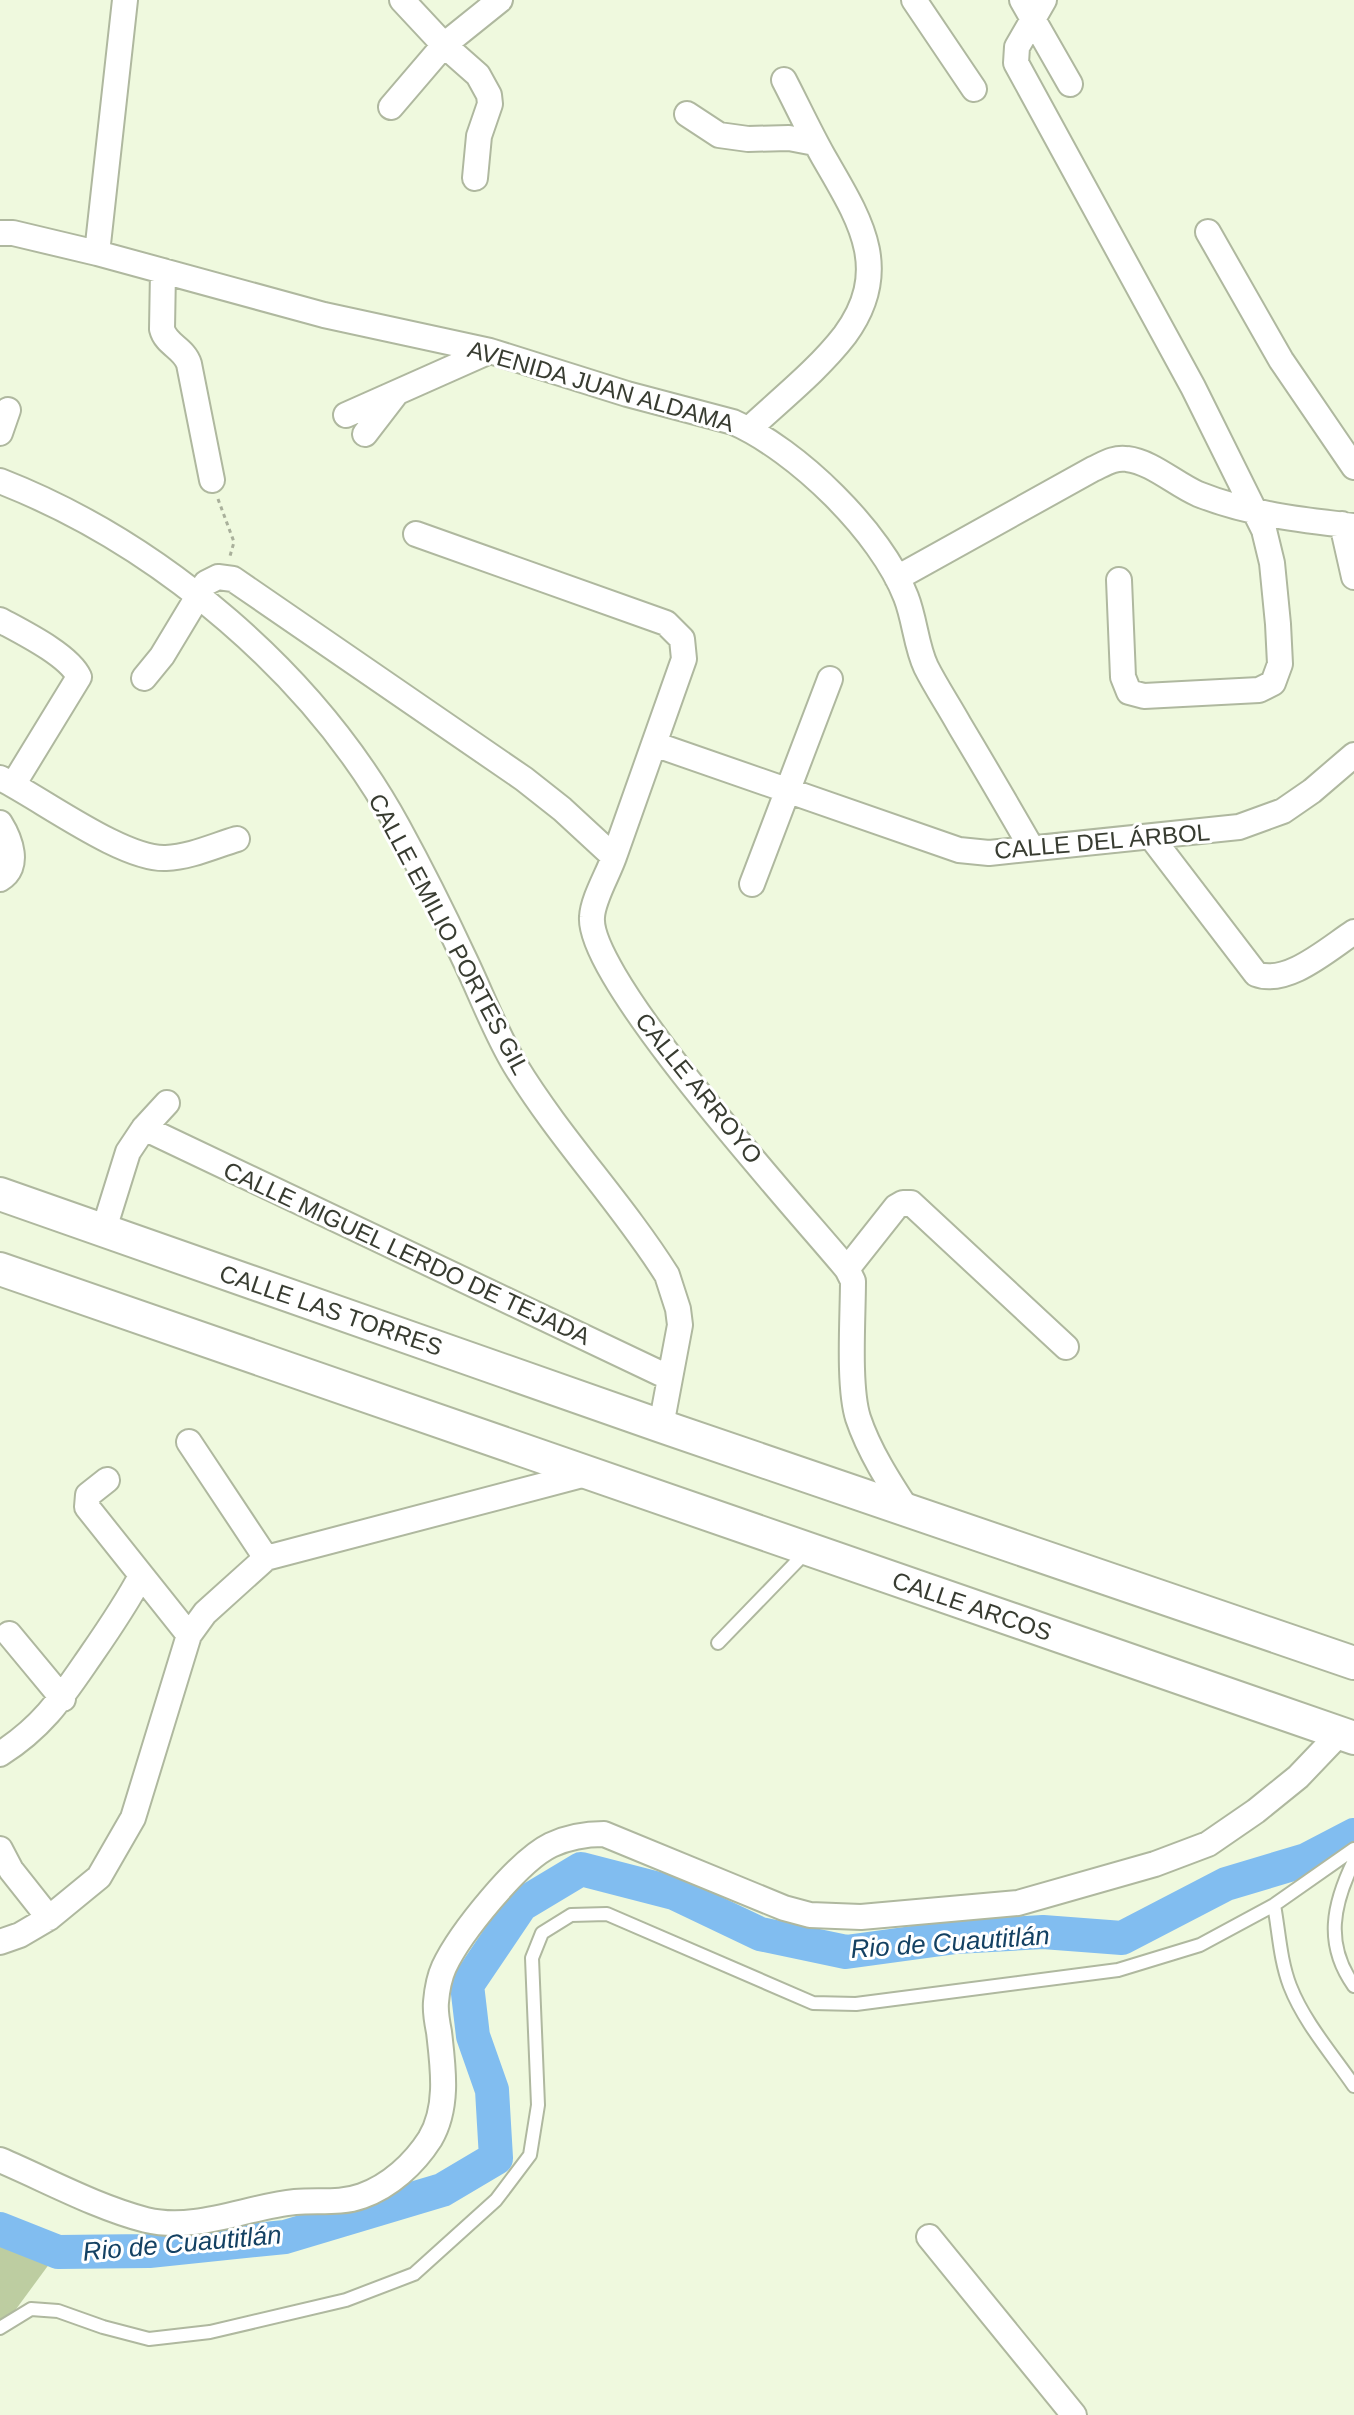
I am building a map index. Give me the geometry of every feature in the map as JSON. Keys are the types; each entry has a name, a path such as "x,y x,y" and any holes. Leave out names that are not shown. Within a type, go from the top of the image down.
{"main road":[{"name":"CALLE LAS TORRES","path":"0,1194 661,1426"},
{"path":"0,1269 590,1473"},
{"path":"661,1426 1354,1663"},
{"name":"CALLE ARCOS","path":"590,1473 1347,1735"}],"street":[{"path":"97,253 125,0"},
{"path":"402,0 444,45 478,75 489,95 490,104 479,136 475,178"},
{"path":"391,107 444,45 500,0"},
{"path":"914,0 974,89"},
{"path":"1033,6 1070,84"},
{"path":"1033,6 1017,47 1016,63 1193,387 1270,549 1278,624 1280,664 1277,675 1267,687 1144,696 1129,692 1123,677 1119,580"},
{"path":"749,429 825,358 846,333 869,282 869,253 857,216 815,143 784,80"},
{"path":"687,114 719,135 748,139 789,138 815,143"},
{"path":"1208,232 1281,360 1354,467"},
{"name":"AVENIDA JUAN ALDAMA","path":"0,233 13,233 97,253 324,315 490,351 749,429 777,446 841,504 870,537 906,596 926,666 1031,847"},
{"path":"163,271 164,338 183,352 189,364 212,480"},
{"path":"346,415 490,351"},
{"path":"365,434 396,393"},
{"path":"897,578 1093,469 1110,460 1123,458 1142,464 1198,493 1255,512 1348,525 1354,577"},
{"name":"CALLE EMILIO PORTES GIL","path":"0,481 83,519 199,594 272,661 351,755 396,823 514,1064 667,1275 680,1325 661,1426"},
{"name":"CALLE ARROYO","path":"416,534 666,623 682,639 684,659 614,857 594,904 592,927 624,992 660,1046 847,1269"},
{"path":"144,678 162,656 209,580 218,577 238,581 524,779 614,857"},
{"path":"0,620 56,654 74,667 79,677 6,781 118,845 148,857 178,856 237,839"},
{"path":"752,884 830,679"},
{"name":"CALLE DEL ÁRBOL","path":"654,744 959,850 989,853 1215,831 1260,821 1283,811 1312,791 1354,755"},
{"path":"0,823 9,837 12,864 7,875 0,879"},
{"path":"1152,838 1256,974 1271,978 1289,974 1354,932"},
{"path":"104,1229 128,1152 144,1128 167,1103"},
{"name":"CALLE MIGUEL LERDO DE TEJADA","path":"144,1128 670,1378"},
{"path":"908,1511 883,1471 858,1416 854,1393 853,1281 847,1269 896,1207 903,1203 914,1204 1066,1347"},
{"path":"189,1442 266,1558"},
{"path":"0,1942 20,1935 49,1918 99,1877 133,1818 189,1635 205,1613 266,1558 590,1473"},
{"path":"107,1480 88,1495 87,1507 189,1635"},
{"path":"0,1754 42,1722 63,1699 141,1576"},
{"path":"9,1634 63,1699"},
{"path":"0,2160 115,2210 171,2224 295,2202 345,2201 362,2196 405,2171 430,2139 441,2111 441,2055 435,2005 445,1966 499,1890 529,1860 549,1846 588,1834 604,1834 784,1908 810,1915 861,1917 1018,1903 1155,1864 1208,1844 1256,1811 1347,1735"},
{"path":"0,1849 11,1870 49,1918"},
{"path":"929,2237 1074,2415"}],"lane":[{"path":"718,1643 808,1550"},
{"path":"0,2328 31,2309 58,2311 149,2339 210,2332 346,2300 414,2274 496,2200 530,2155 538,2105 532,1958 542,1933 571,1915 607,1914 813,2003 856,2004 1118,1970 1200,1945 1274,1905 1354,1849"},
{"path":"1354,1861 1336,1904 1334,1924 1340,1960 1354,1986"},
{"path":"1274,1905 1283,1964 1290,1986 1300,2008 1354,2086"}],"path":[{"path":"212,480 234,542 229,561 218,577"}],"green space":[{"path":"0,2229 58,2252 0,2331"}],"waterway":[{"name":"Rio de Cuautitlán","path":"0,2229 58,2252 149,2251 285,2237 442,2190 496,2158 492,2090 473,2036 467,1985 521,1905 581,1869 674,1893 760,1934 846,1952 956,1937 1043,1932 1122,1938 1226,1884 1306,1860 1354,1835"}]}
